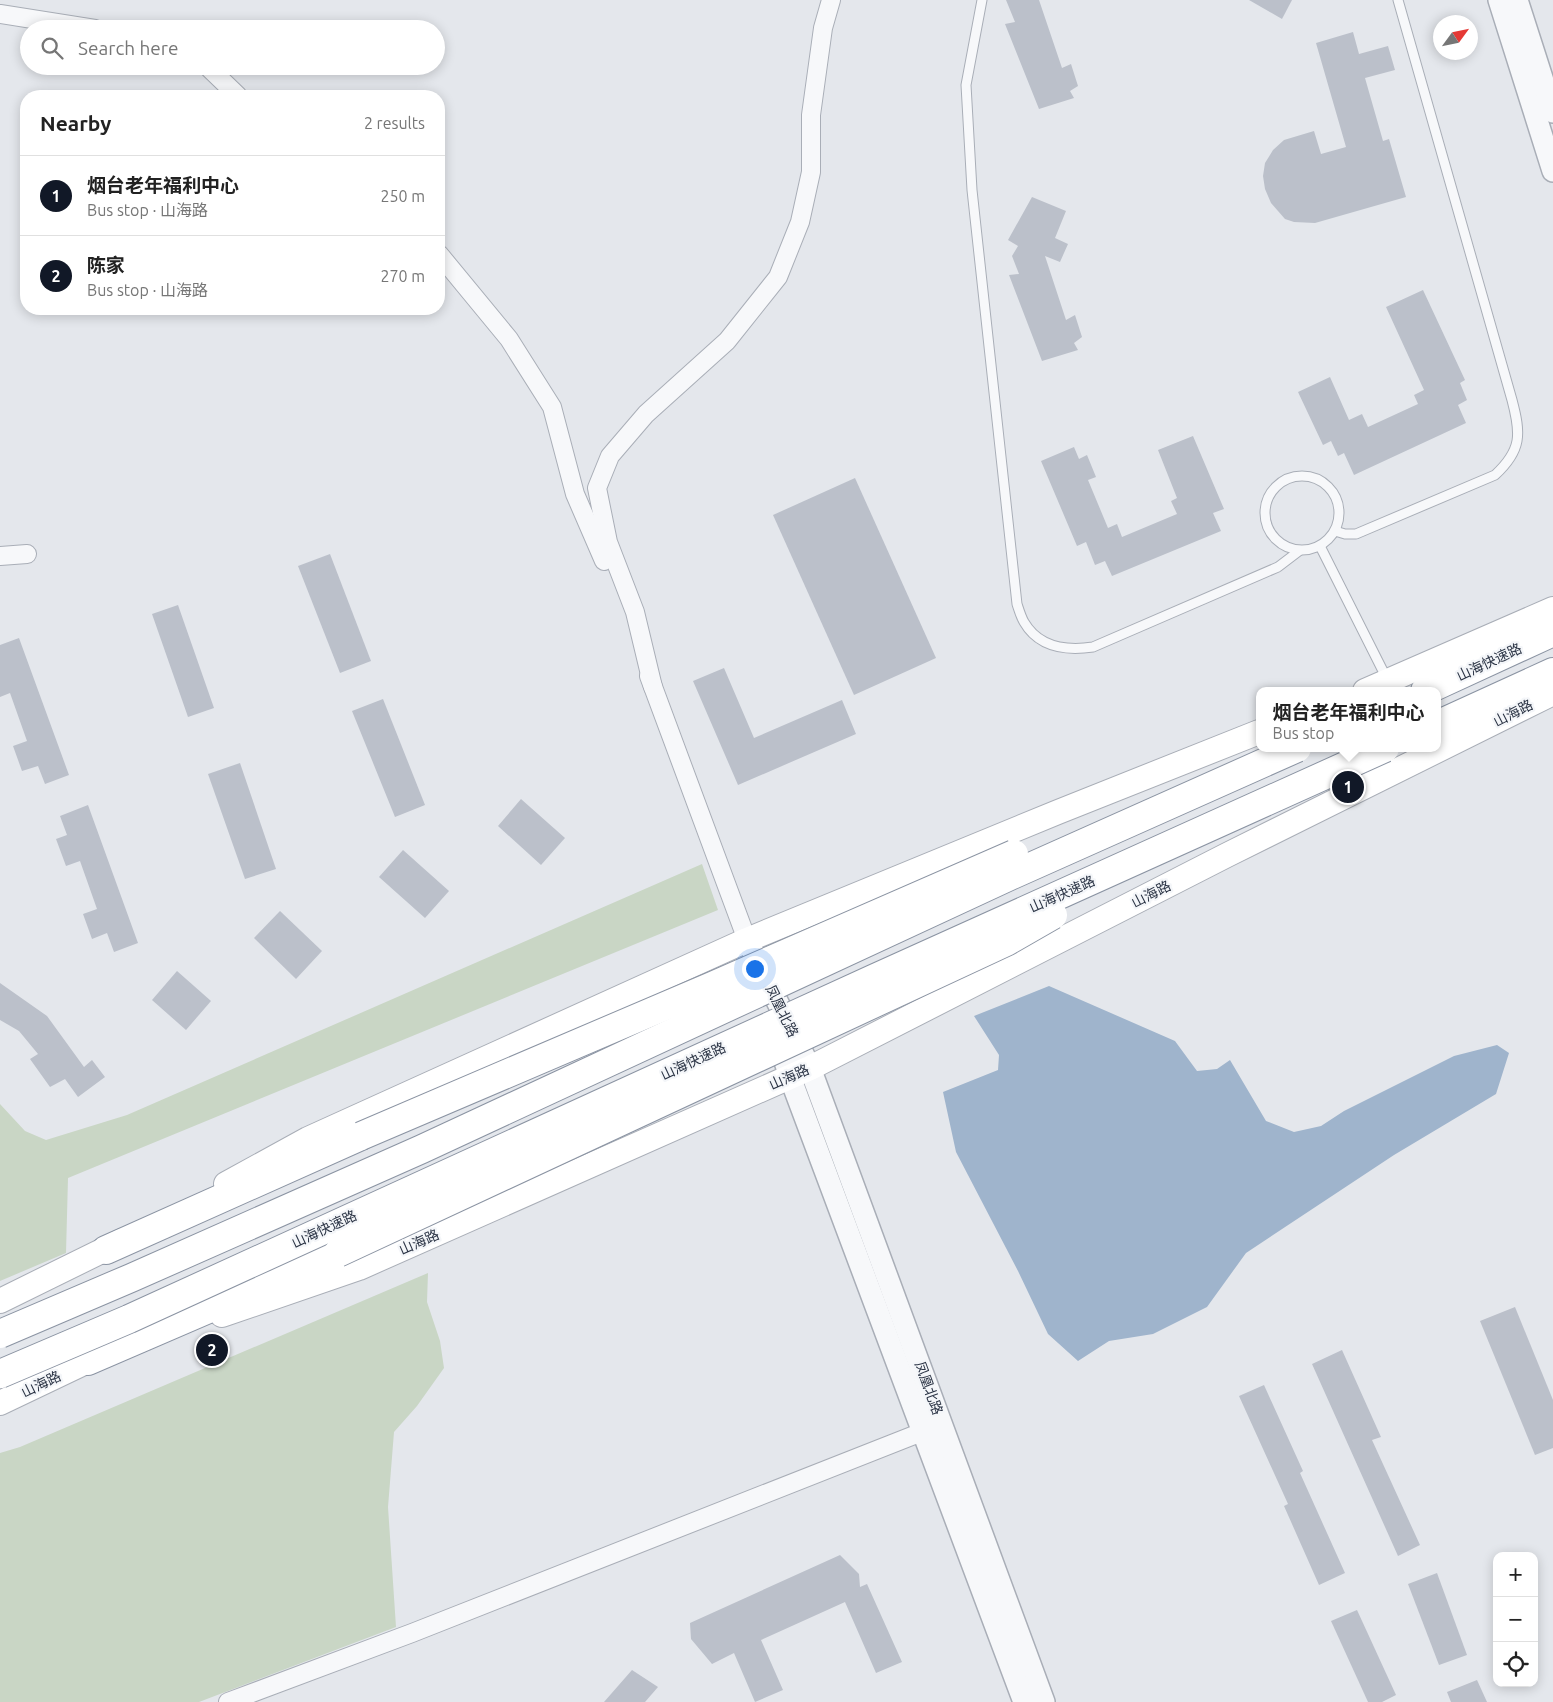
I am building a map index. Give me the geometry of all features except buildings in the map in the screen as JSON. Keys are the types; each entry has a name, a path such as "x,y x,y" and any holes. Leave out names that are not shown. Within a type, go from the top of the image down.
{"highway":[{"name":"山海快速路","path":"1434,687 1553,632"},
{"path":"1441,723 1553,672"},
{"path":"106,1250 361,1136 1098,818 1268,752"},
{"path":"0,1334 422,1149 1010,876 1288,752"},
{"name":"山海快速路","path":"0,1374 129,1319 1376,752"},
{"path":"88,1361 338,1253 1006,942 1194,834"}],"main road":[{"path":"1375,687 1553,609"},
{"name":"山海路","path":"1441,749 1553,693"},
{"path":"0,1301 106,1250 308,1139 747,940 1058,812 1256,733"},
{"name":"山海路","path":"0,1403 88,1361 359,1268 800,1072 1434,752"}],"street":[{"path":"653,687 635,612 608,542 597,488 610,456 646,414 727,341 778,277 800,222 811,172 811,116 823,28 831,0"},
{"path":"1499,0 1553,171"},
{"path":"1517,0 1553,112"},
{"path":"0,14 38,20"},
{"path":"216,75 232,90"},
{"path":"445,261 509,339 552,407 574,494 613,580 747,940"},
{"path":"0,556 27,554"},
{"name":"凤凰北路","path":"747,940 1044,1702"},
{"name":"凤凰北路","path":"800,1072 922,1432 1024,1702"},
{"path":"228,1702 412,1633 922,1432"}],"lane":[{"path":"982,0 966,85 972,190 1017,604 1024,622 1037,638 1049,645 1078,649 1093,647 1278,567 1299,551 1320,546 1335,531 1340,510 1332,490 1315,478 1294,476 1275,486 1265,505 1266,526 1279,543 1299,551"},
{"path":"1335,531 1345,534 1356,534 1495,475 1506,465 1513,454 1518,438 1517,419 1512,400 1398,0"},
{"path":"1320,546 1388,682"}],"green space":[{"path":"702,864 718,910 68,1178 66,1253 0,1281 0,1104 25,1131 46,1140 127,1115"},
{"path":"428,1273 427,1302 440,1341 444,1368 417,1406 394,1432 388,1507 396,1627 199,1702 0,1702 0,1453 20,1447"}],"water":[{"path":"1049,986 1175,1041 1197,1071 1217,1069 1230,1060 1266,1121 1294,1132 1321,1126 1344,1111 1454,1056 1497,1045 1509,1053 1496,1094 1394,1155 1246,1253 1207,1307 1153,1334 1109,1341 1078,1361 1048,1334 1018,1271 956,1152 943,1092 998,1070 999,1055 974,1016"}],"place":[{"name":"烟台老年福利中心","path":"1348,787"},
{"name":"陈家","path":"212,1350"}]}
